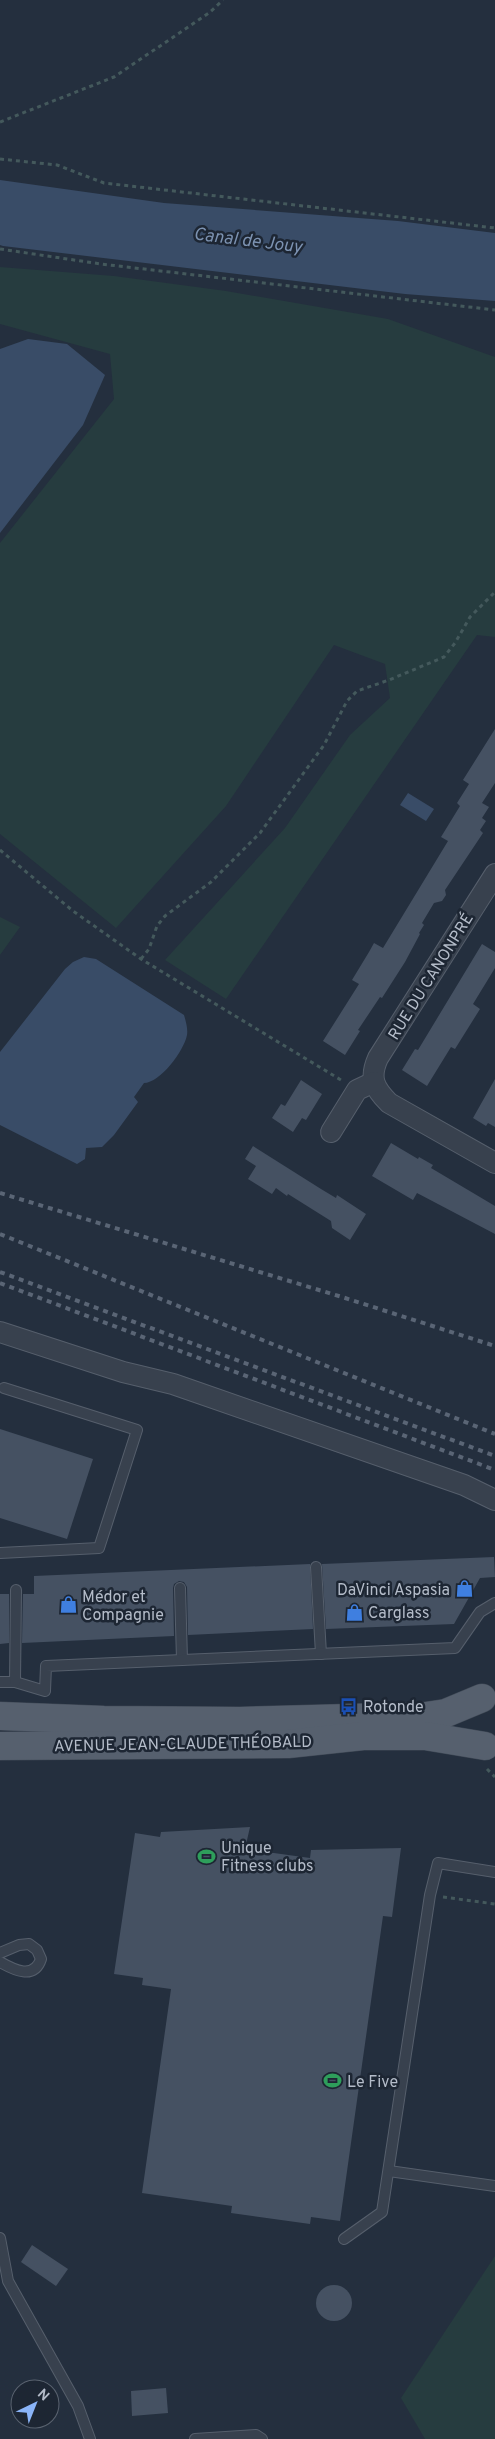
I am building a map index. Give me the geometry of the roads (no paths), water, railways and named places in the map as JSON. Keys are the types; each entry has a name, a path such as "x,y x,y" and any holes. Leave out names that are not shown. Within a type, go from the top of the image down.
{"main road":[{"name":"AVENUE JEAN-CLAUDE THÉOBALD","path":"0,1716 104,1720 240,1721 426,1716 446,1713 488,1691"},
{"path":"488,1691 477,1714 478,1731 490,1751"},
{"name":"AVENUE JEAN-CLAUDE THÉOBALD","path":"0,1746 288,1744 363,1736 425,1736 490,1751"}],"street":[{"name":"RUE DU CANONPRÉ","path":"331,1132 365,1086 378,1058 495,874"},
{"path":"365,1086 380,1094 389,1102 495,1163"},
{"path":"0,1332 123,1372 174,1384 464,1485 495,1500"}],"lane":[{"path":"0,1553 99,1548 137,1430 4,1388"},
{"path":"316,1567 321,1654"},
{"path":"180,1588 182,1660"},
{"path":"15,1682 16,1590"},
{"path":"0,1682 15,1682 45,1691 46,1666 455,1648 480,1612 495,1602"},
{"path":"344,2239 382,2212 430,1895 438,1863 495,1872"},
{"path":"0,1953 19,1945 29,1944 37,1950 40,1959 38,1966 32,1971 24,1972 14,1970 0,1962"},
{"path":"389,2171 495,2186"},
{"path":"0,2238 8,2281 78,2406 90,2439"},
{"path":"194,2439 256,2435 262,2439"}],"water":[{"name":"Canal de Jouy","path":"0,180 164,203 398,221 495,233 495,301 405,294 3,246 0,245"},
{"path":"28,339 67,344 105,375 83,425 0,533 0,349"},
{"path":"408,793 434,809 426,821 400,805"},
{"path":"84,957 96,959 184,1015 187,1033 181,1049 164,1072 150,1082 144,1083 134,1097 138,1102 114,1135 102,1147 86,1148 85,1159 77,1164 0,1125 0,1052 65,969 73,962"}],"railway":[{"path":"0,1193 342,1297 495,1346"},
{"path":"0,1234 495,1434"},
{"path":"0,1272 495,1456"},
{"path":"0,1283 495,1470"}],"place":[{"name":"DaVinci Aspasia","path":"464,1589"},
{"name":"Médor et Compagnie","path":"68,1605"},
{"name":"Carglass","path":"354,1612"},
{"name":"Rotonde","path":"349,1706"},
{"name":"Unique Fitness clubs","path":"207,1856"},
{"name":"Le Five","path":"333,2081"}]}
